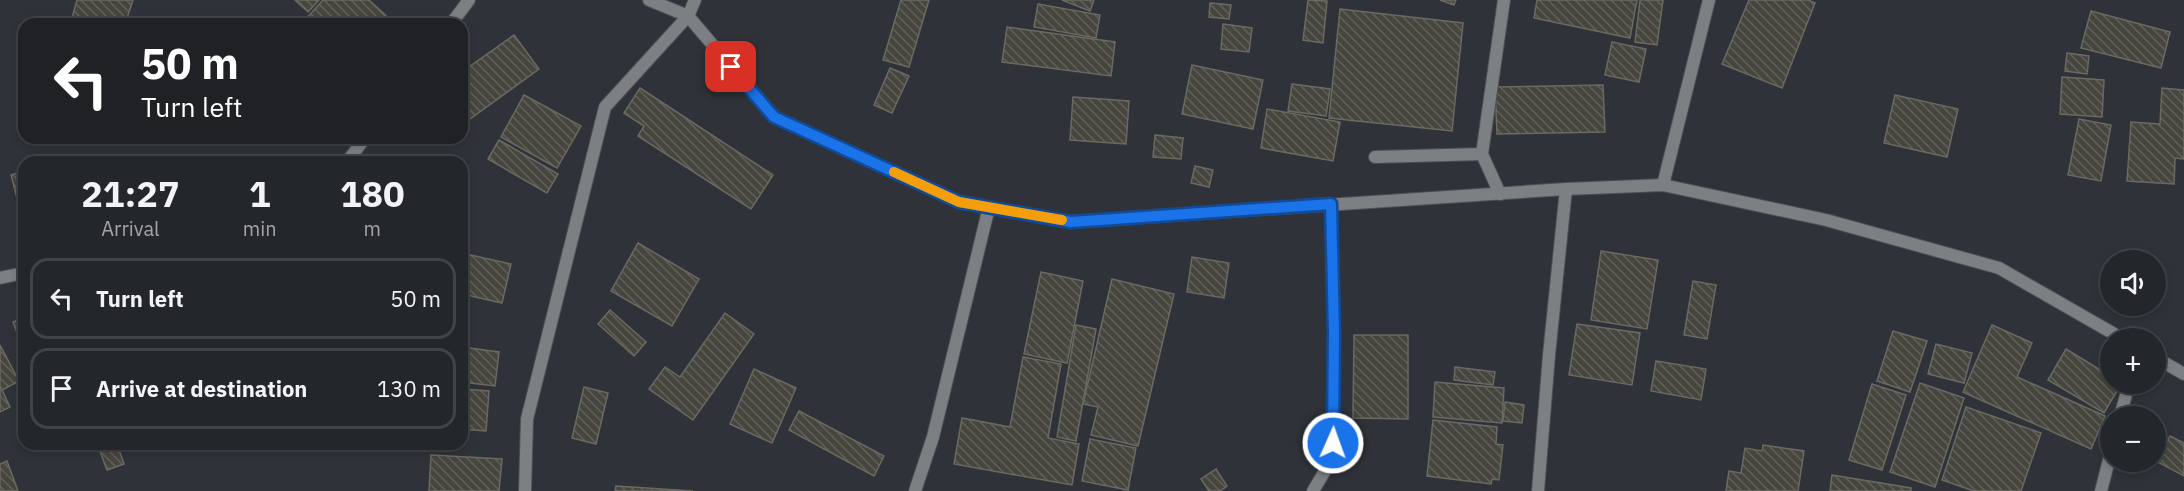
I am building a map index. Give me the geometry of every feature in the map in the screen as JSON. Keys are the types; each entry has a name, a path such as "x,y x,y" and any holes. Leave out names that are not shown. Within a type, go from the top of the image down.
{"street":[{"path":"455,18 469,0"},
{"path":"649,0 688,16 774,117 959,202 1071,222 1566,189 1663,185 1826,220 1999,268 2104,328"},
{"path":"525,491 527,419 605,107 688,16 695,0"},
{"path":"1500,194 1482,154 1504,0"},
{"path":"1663,185 1709,0"},
{"path":"1375,157 1482,154"},
{"path":"1538,491 1566,189"},
{"path":"1313,491 1332,459 1334,333 1331,204"},
{"path":"915,491 933,437 989,207"},
{"path":"0,278 18,274"},
{"path":"2166,364 2184,374"},
{"path":"2101,491 2106,472"}],"building":[{"path":"77,0 133,0 127,18 72,18"},
{"path":"295,0 319,0 308,12"},
{"path":"323,0 369,0 388,18 307,18"},
{"path":"901,0 929,0 909,67 883,60"},
{"path":"1062,0 1094,0 1090,11"},
{"path":"1308,0 1327,1 1323,43 1303,40"},
{"path":"1440,0 1456,0 1454,5"},
{"path":"1537,0 1637,0 1630,38 1534,18"},
{"path":"1640,0 1663,0 1657,45 1635,42"},
{"path":"1749,0 1808,0 1815,3 1782,88 1722,64"},
{"path":"1210,3 1231,5 1229,19 1209,17"},
{"path":"1038,4 1100,15 1096,38 1034,27"},
{"path":"1340,9 1463,23 1452,131 1329,118"},
{"path":"2091,11 2170,32 2161,68 2081,48"},
{"path":"1223,24 1252,28 1249,52 1221,49"},
{"path":"1007,27 1115,42 1111,76 1002,62"},
{"path":"514,35 539,69 470,119 468,116 468,68"},
{"path":"1612,42 1646,49 1639,82 1605,75"},
{"path":"2067,53 2089,56 2087,74 2065,71"},
{"path":"1192,65 1263,80 1253,129 1182,114"},
{"path":"890,68 909,76 892,113 874,105"},
{"path":"2062,77 2104,80 2102,117 2060,114"},
{"path":"1292,84 1330,89 1326,116 1288,111"},
{"path":"1603,85 1605,132 1497,134 1495,87"},
{"path":"640,88 773,175 751,209 638,136 644,126 624,113"},
{"path":"2162,88 2184,90 2184,159 2175,158 2174,184 2127,181 2131,122 2160,124"},
{"path":"524,95 581,126 557,168 501,137"},
{"path":"1895,95 1958,109 1947,157 1884,143"},
{"path":"1073,97 1129,101 1126,144 1070,140"},
{"path":"1267,109 1340,122 1333,161 1261,148"},
{"path":"2079,119 2111,125 2101,181 2068,175"},
{"path":"1155,135 1183,138 1181,159 1153,157"},
{"path":"499,140 558,174 547,193 488,159"},
{"path":"1195,166 1213,170 1209,187 1191,183"},
{"path":"18,173 18,202 11,175"},
{"path":"638,243 699,279 672,326 611,291"},
{"path":"1601,251 1658,260 1647,329 1591,320"},
{"path":"468,254 511,264 502,303 468,295"},
{"path":"1192,257 1229,263 1224,298 1187,292"},
{"path":"1041,272 1083,281 1067,363 1024,354"},
{"path":"1112,279 1174,294 1138,446 1091,435 1098,407 1083,404"},
{"path":"1693,281 1716,285 1707,339 1684,335"},
{"path":"610,310 646,342 634,356 598,324"},
{"path":"725,313 754,334 693,420 649,389 665,367 680,377"},
{"path":"18,320 18,335 13,322"},
{"path":"1577,324 1640,333 1632,385 1569,375"},
{"path":"1076,325 1096,329 1076,441 1057,437"},
{"path":"1992,325 2032,343 2017,377 2100,414 2100,428 2091,449 1963,392"},
{"path":"1893,331 1927,341 1910,392 1877,381"},
{"path":"1354,335 1408,335 1408,419 1353,418"},
{"path":"1936,344 1972,353 1964,383 1928,374"},
{"path":"0,345 18,382 2,390 10,407 0,412"},
{"path":"468,348 499,352 495,386 468,383"},
{"path":"2066,349 2100,370 2100,394 2115,394 2108,406 2100,406 2100,411 2048,380"},
{"path":"1023,357 1061,364 1048,438 1079,444 1072,485 954,464 962,418 1010,427"},
{"path":"1656,361 1706,369 1701,400 1651,391"},
{"path":"1455,367 1495,372 1493,385 1454,380"},
{"path":"754,369 796,388 772,443 730,424"},
{"path":"1435,382 1504,388 1502,423 1433,417"},
{"path":"1920,383 1964,398 1935,487 1890,472"},
{"path":"1872,384 1906,395 1882,470 1849,460"},
{"path":"584,387 608,393 596,444 572,438"},
{"path":"468,389 489,391 486,431 468,430"},
{"path":"1505,402 1524,405 1522,423 1503,421"},
{"path":"1966,407 2041,433 2021,491 1974,491 1942,480"},
{"path":"799,411 884,456 874,476 789,430"},
{"path":"1433,420 1497,427 1496,444 1503,445 1499,480 1492,479 1491,484 1427,476"},
{"path":"2170,436 2184,443 2184,476 2166,466 2166,443"},
{"path":"1090,439 1136,448 1128,490 1082,481"},
{"path":"1763,445 1804,451 1798,491 1726,491 1729,471 1741,473 1745,448 1762,451"},
{"path":"100,450 119,450 124,464 107,470"},
{"path":"431,455 502,459 499,491 429,491"},
{"path":"7,461 18,491 0,491 0,464"},
{"path":"1216,469 1227,486 1220,491 1209,491 1201,479"},
{"path":"1832,475 1911,488 1911,491 1830,491"},
{"path":"616,486 693,491 615,491"}],"slow traffic":[{"path":"894,172 959,202 1062,220"}],"route":[{"path":"731,67 774,117 959,202 1071,222 1331,204 1334,333 1333,443"}]}
